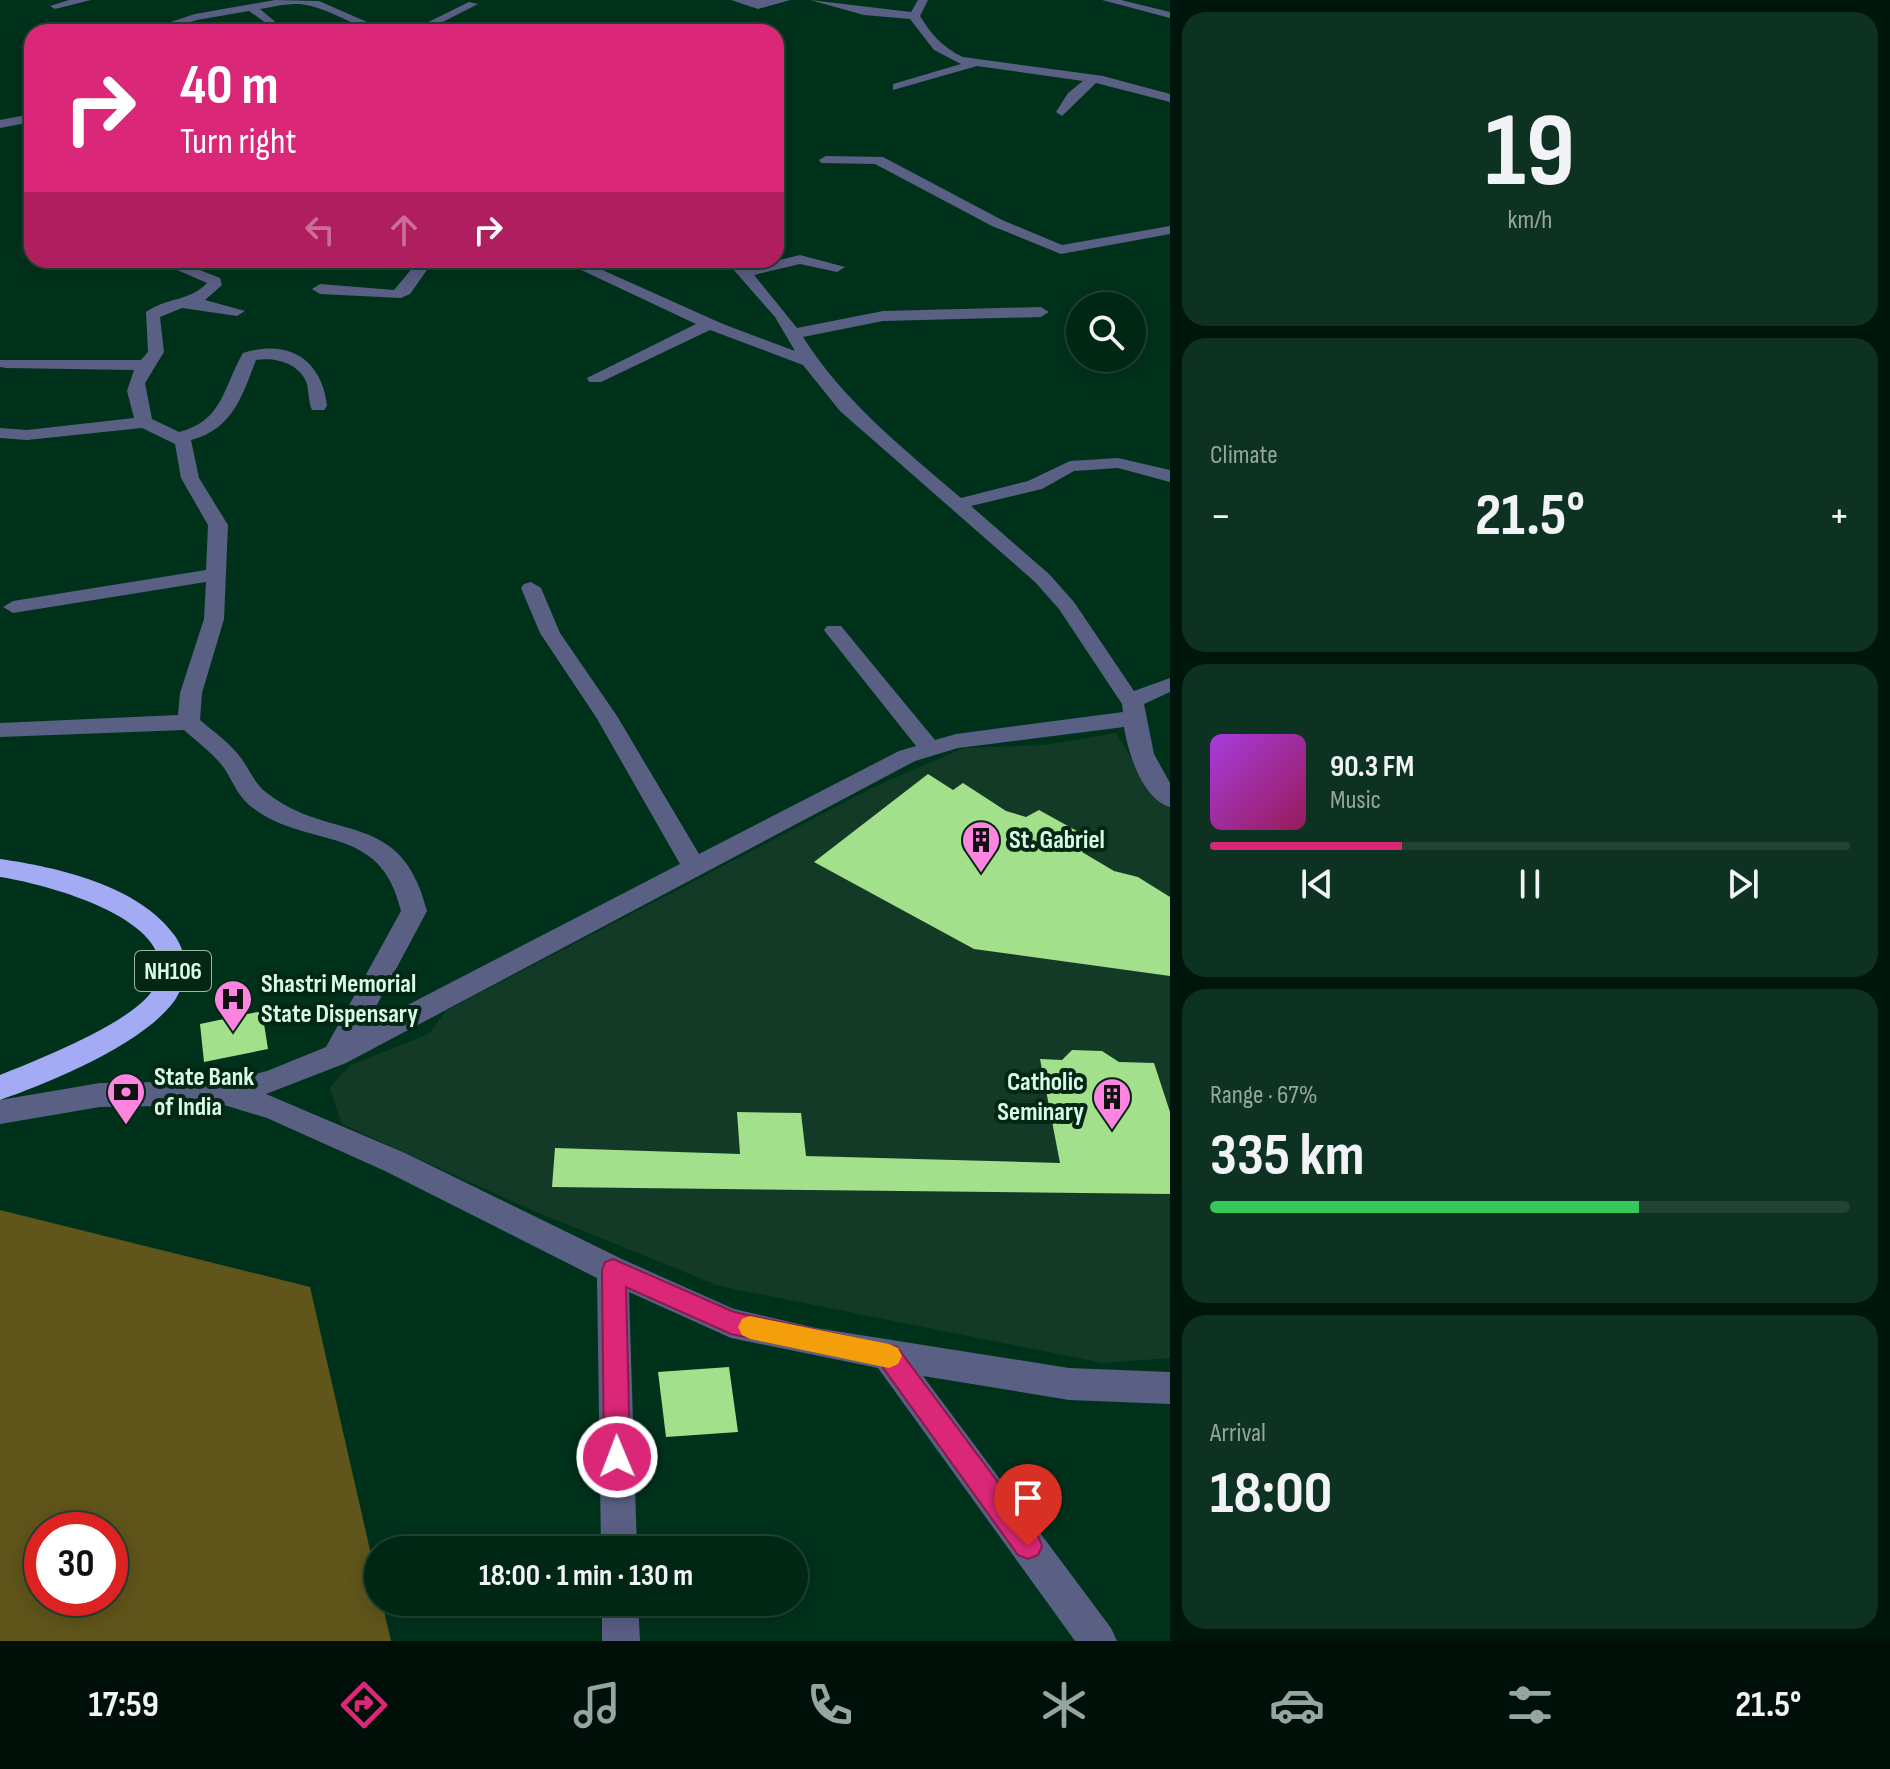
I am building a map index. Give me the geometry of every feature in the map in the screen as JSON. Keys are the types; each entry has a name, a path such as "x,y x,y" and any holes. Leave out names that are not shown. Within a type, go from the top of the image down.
{"highway":[{"name":"NH106","path":"0,868 29,869 117,902 163,937 172,955 174,975 167,992 152,1009 128,1025 0,1088"}],"street":[{"path":"55,6 86,0"},
{"path":"172,24 195,17 300,0 363,24"},
{"path":"736,0 758,6 785,0"},
{"path":"815,0 864,12 914,16 939,51 972,64 1093,79 1170,98"},
{"path":"914,16 923,0"},
{"path":"1107,0 1170,15"},
{"path":"431,24 473,4"},
{"path":"184,6 195,17"},
{"path":"251,7 272,24"},
{"path":"897,87 972,64"},
{"path":"1062,112 1072,96 1093,79"},
{"path":"0,124 24,120"},
{"path":"826,160 878,160 997,223 1061,250 1170,230"},
{"path":"784,263 800,259 837,267"},
{"path":"182,268 215,281 194,305"},
{"path":"320,289 396,295 405,291 421,268"},
{"path":"585,268 758,345 809,361"},
{"path":"740,268 781,315 809,361 846,407 1002,540 1067,606 1133,710 1136,745 1151,777 1170,799"},
{"path":"745,273 765,268"},
{"path":"144,422 136,384 143,365 156,352 152,315 166,307 194,305 237,311"},
{"path":"793,334 883,316 1041,312"},
{"path":"595,378 709,324"},
{"path":"0,433 27,435 144,422 179,438 211,429 223,419 249,357 258,353 289,359 309,372 318,406"},
{"path":"6,363 143,365"},
{"path":"179,438 190,478 215,516 214,619 191,693 189,722"},
{"path":"958,504 1035,485 1070,466 1118,463 1170,476"},
{"path":"13,607 216,574"},
{"path":"531,588 550,633 606,716 694,866"},
{"path":"834,630 929,747"},
{"path":"0,1112 69,1098 118,1094 166,1097 224,1093 284,1078 336,1055 694,866 929,747 1133,710 1145,693 1170,685"},
{"path":"0,730 189,722 232,762 257,798 273,809 347,833 375,848 398,866 412,888 414,911 336,1055"},
{"path":"224,1093 275,1109 395,1162 613,1270 731,1323 888,1355 1069,1384 1170,1388"},
{"path":"613,1270 619,1536"},
{"path":"888,1355 1098,1641"},
{"path":"620,1616 621,1641"}],"shaded area":[{"path":"1116,733 1141,775 1170,805 1170,1358 1103,1363 719,1286 534,1211 342,1124 330,1088 350,1065 429,1034 446,1011 874,787 964,748 1043,745"},
{"path":"0,1210 310,1287 367,1536 364,1536 364,1616 385,1616 391,1641 0,1641"}],"building":[{"name":"St. Gabriel","path":"928,774 953,790 963,783 1006,811 1026,817 1039,810 1095,841 1082,852 1114,871 1138,877 1170,897 1170,976 974,949 814,862"},
{"path":"262,1011 268,1049 204,1062 200,1024"},
{"name":"Catholic Seminary","path":"1072,1050 1102,1051 1119,1062 1154,1063 1170,1112 1170,1194 552,1187 555,1148 740,1154 737,1112 801,1113 806,1156 1060,1163 1040,1059 1062,1060"},
{"path":"729,1367 738,1432 666,1437 658,1372"}],"slow traffic":[{"path":"750,1327 889,1356"}],"place":[{"name":"St. Gabriel","path":"981,874"},
{"name":"Shastri Memorial State Dispensary","path":"233,1033"},
{"name":"State Bank of India","path":"126,1126"},
{"name":"Catholic Seminary","path":"1112,1131"}],"route":[{"path":"617,1457 613,1270 731,1323 816,1343 888,1355 1028,1546"}]}
